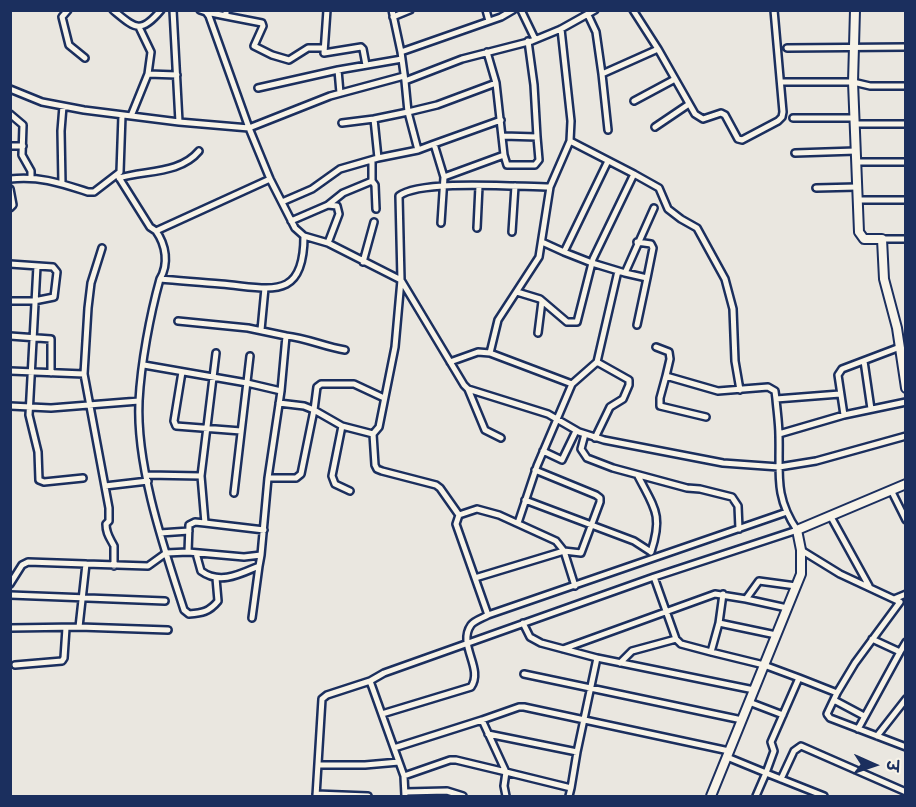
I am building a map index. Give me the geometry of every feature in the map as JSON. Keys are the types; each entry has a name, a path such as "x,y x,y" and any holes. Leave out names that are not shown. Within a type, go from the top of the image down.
{"street":[{"path":"68,10 62,17 66,40 85,58"},
{"path":"113,10 132,26 139,27 150,22 161,10"},
{"path":"173,10 179,122"},
{"path":"327,10 323,48 326,54 361,47 366,65"},
{"path":"410,10 392,14 401,52 408,111 418,150"},
{"path":"486,10 489,21"},
{"path":"401,52 489,21 513,10"},
{"path":"521,10 535,39"},
{"path":"10,89 42,102 63,106 179,122 249,128 340,93 405,78 462,59 535,39 561,29 595,10"},
{"path":"633,10 699,118 717,113 725,116 738,138 742,140 782,117 774,10"},
{"path":"855,10 853,82 860,236 864,239 906,239"},
{"path":"323,48 308,48 289,60 272,55 254,46 263,26 262,23 203,11 270,179 291,221 304,236 328,243 401,280 468,389 484,430 501,438"},
{"path":"588,15 596,32 608,130"},
{"path":"131,116 148,74 151,52 139,27"},
{"path":"490,353 498,320 539,257 550,187 570,141 571,122 561,29"},
{"path":"487,52 496,83 507,165 535,165 539,160 534,85 528,41"},
{"path":"787,48 906,47"},
{"path":"602,74 658,49"},
{"path":"258,88 338,70 402,59"},
{"path":"338,70 340,93"},
{"path":"148,74 177,75"},
{"path":"634,101 675,79"},
{"path":"781,82 853,82 870,86 906,86"},
{"path":"342,123 374,119 437,105 496,83"},
{"path":"655,127 689,104"},
{"path":"62,184 63,106"},
{"path":"10,114 23,125 22,155 31,171 31,177"},
{"path":"118,176 122,162 122,115"},
{"path":"793,118 906,124"},
{"path":"374,119 375,159 372,182 375,185 376,209"},
{"path":"282,202 312,189 339,169 418,150 501,120"},
{"path":"503,136 537,137"},
{"path":"570,141 659,188 668,209 697,228 725,279 733,309 735,361 740,390"},
{"path":"434,144 444,177 441,223"},
{"path":"10,146 22,146"},
{"path":"10,179 31,177 94,192 118,176 170,168 193,159 199,151"},
{"path":"795,153 855,151"},
{"path":"444,177 504,155"},
{"path":"564,252 608,161"},
{"path":"856,162 906,162"},
{"path":"517,292 542,301 567,322 577,322 592,263 634,174"},
{"path":"118,176 150,227 163,240 165,249 165,272 160,279 154,301 139,401 147,478 160,533 184,610 189,614 212,609 218,601 216,578"},
{"path":"156,231 270,179"},
{"path":"291,221 328,205 343,193 372,182"},
{"path":"459,515 436,484 377,469 375,465 374,434 379,427 395,347 401,280 399,196 444,185 550,187"},
{"path":"477,228 479,186"},
{"path":"512,232 514,186"},
{"path":"816,188 857,187"},
{"path":"10,189 12,205 10,208"},
{"path":"857,200 906,200"},
{"path":"328,205 337,206 339,214 328,243"},
{"path":"625,273 654,208"},
{"path":"363,262 374,222"},
{"path":"160,279 278,288 288,285 300,270 304,236"},
{"path":"882,239 884,279 897,328 906,388"},
{"path":"542,242 592,263 647,278"},
{"path":"637,242 651,244 653,248 637,325"},
{"path":"102,248 88,308 84,374 109,508 109,521 106,528 108,540 114,546 114,566"},
{"path":"10,264 56,269 56,295 51,299 10,301"},
{"path":"37,266 29,422 38,453 39,480 44,482 83,478"},
{"path":"518,523 535,470 572,384 597,362 618,271"},
{"path":"261,330 265,288"},
{"path":"538,333 542,301"},
{"path":"178,321 261,330 304,338 327,347 345,350"},
{"path":"10,336 51,339 51,373"},
{"path":"252,618 286,336"},
{"path":"656,347 669,352 670,358 660,406 706,417"},
{"path":"844,415 840,394 840,371 900,347"},
{"path":"450,362 478,352 490,353 572,384"},
{"path":"205,523 201,476 216,353"},
{"path":"234,494 250,357"},
{"path":"864,361 871,409"},
{"path":"595,438 610,407 623,399 629,385 629,380 597,362"},
{"path":"144,365 281,391"},
{"path":"10,371 84,374"},
{"path":"182,372 175,425 179,428 241,431"},
{"path":"666,376 718,391 772,388 775,391 779,435 780,494 795,526 801,550 801,573 711,796"},
{"path":"268,478 296,478 301,474 314,410 315,391 321,384 354,384 384,398"},
{"path":"468,389 548,414 576,431 595,438 657,452 723,463 779,467 816,461 906,436"},
{"path":"776,399 840,394"},
{"path":"10,406 51,408 139,401"},
{"path":"779,435 844,415 906,402"},
{"path":"279,404 296,404 314,410 342,426 374,434"},
{"path":"342,426 332,476 335,484 351,491"},
{"path":"543,451 562,460 576,431"},
{"path":"585,434 581,449 584,456 638,476 732,497 738,506 739,529"},
{"path":"475,578 564,551 581,553 600,498 535,470"},
{"path":"105,486 147,478 201,476"},
{"path":"638,476 656,510 658,527 649,560"},
{"path":"368,796 316,795 322,699 327,695 795,526 831,517 906,484"},
{"path":"891,490 906,520"},
{"path":"525,500 640,544 651,552"},
{"path":"459,515 477,510 499,515 556,541 564,551 575,586"},
{"path":"382,714 471,687 475,681 475,674 467,643 472,623 488,615 788,514"},
{"path":"459,515 456,524 488,615"},
{"path":"831,517 869,587"},
{"path":"188,552 189,525 192,523 264,530"},
{"path":"160,533 189,531"},
{"path":"801,550 832,570 900,602"},
{"path":"10,584 22,565 28,562 148,566 166,553 188,552 244,557 261,555"},
{"path":"196,553 201,571 216,578 237,576 259,566"},
{"path":"79,627 86,564"},
{"path":"654,577 676,639 681,644 764,665 799,678 836,696 864,716"},
{"path":"746,599 759,581 796,586"},
{"path":"563,649 715,594 787,608"},
{"path":"711,652 719,623 723,594"},
{"path":"906,594 855,663 827,717 906,747"},
{"path":"10,595 165,601"},
{"path":"523,623 530,637 541,643 597,658 754,690"},
{"path":"719,623 776,635"},
{"path":"10,628 79,627 168,630"},
{"path":"15,665 62,661 66,628"},
{"path":"620,663 632,651 676,639"},
{"path":"872,639 900,652"},
{"path":"858,729 906,642"},
{"path":"569,796 597,658"},
{"path":"524,674 742,720"},
{"path":"756,796 774,752 771,742 799,678"},
{"path":"370,681 404,776 405,794 447,791 463,796"},
{"path":"877,736 906,699"},
{"path":"749,702 783,715"},
{"path":"394,748 524,707 728,754 766,773 824,796"},
{"path":"482,720 506,772 504,786 506,796"},
{"path":"488,734 577,752"},
{"path":"781,779 794,751 801,746 906,792"},
{"path":"404,776 450,760 571,788"},
{"path":"318,765 399,762"}]}
